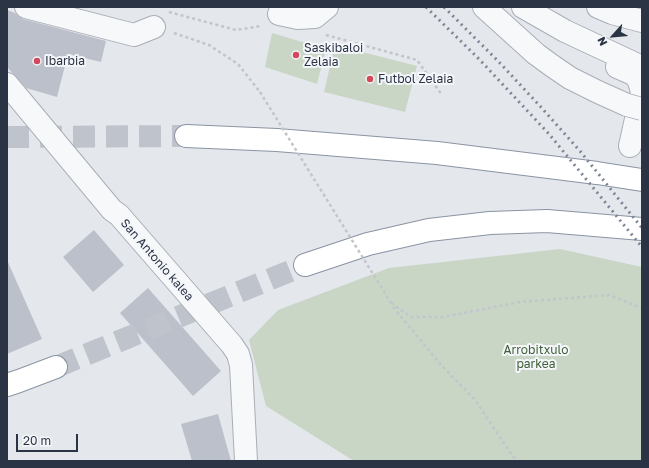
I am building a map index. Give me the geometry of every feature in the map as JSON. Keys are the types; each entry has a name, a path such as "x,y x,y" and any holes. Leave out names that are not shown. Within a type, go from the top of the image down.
{"highway":[{"path":"186,136 277,140 437,153 597,172 642,180"},
{"path":"305,265 368,244 429,230 490,223 547,221 642,229"},
{"path":"7,385 20,382 56,367"}],"street":[{"path":"26,7 134,35 159,19"},
{"path":"279,14 298,18 315,18 327,7"},
{"path":"484,7 551,65 570,78 598,92 638,99"},
{"path":"523,7 565,31 642,67"},
{"path":"598,7 612,13 642,21"},
{"path":"565,31 577,49 589,56 633,74 638,79 637,142"},
{"name":"San Antonio kalea","path":"7,84 112,210 124,221 232,345 238,354 246,461"}],"path":[{"path":"159,19 236,30 277,22 279,14"},
{"path":"321,34 417,60 442,95"},
{"path":"260,92 390,303 442,366 475,400 516,461"},
{"path":"390,303 411,317 443,317 520,302 610,295 642,308"}],"green space":[{"name":"Saskibaloi Zelaia","path":"272,33 326,49 317,84 265,67"},
{"name":"Futbol Zelaia","path":"335,45 417,66 405,112 324,92"},
{"name":"Arrobitxulo parkea","path":"560,249 642,267 642,461 354,461 266,406 249,340 278,310 389,268"}],"building":[{"name":"Ibarbia","path":"7,10 15,13 23,19 106,41 101,62 68,54 57,97 26,88 7,67"},
{"path":"94,230 124,265 93,292 63,257"},
{"path":"7,260 42,339 7,354"},
{"path":"148,288 221,371 193,396 120,313"},
{"path":"218,414 231,461 192,461 181,424"}],"tunnel":[{"path":"7,137 186,136"},
{"path":"56,367 305,265"}],"railway":[{"path":"426,7 479,59 549,134 642,247"},
{"path":"444,7 499,62 539,105 580,151 642,228"}],"place":[{"name":"Saskibaloi Zelaia","path":"296,55"},
{"name":"Ibarbia","path":"37,61"},
{"name":"Futbol Zelaia","path":"370,79"}]}
